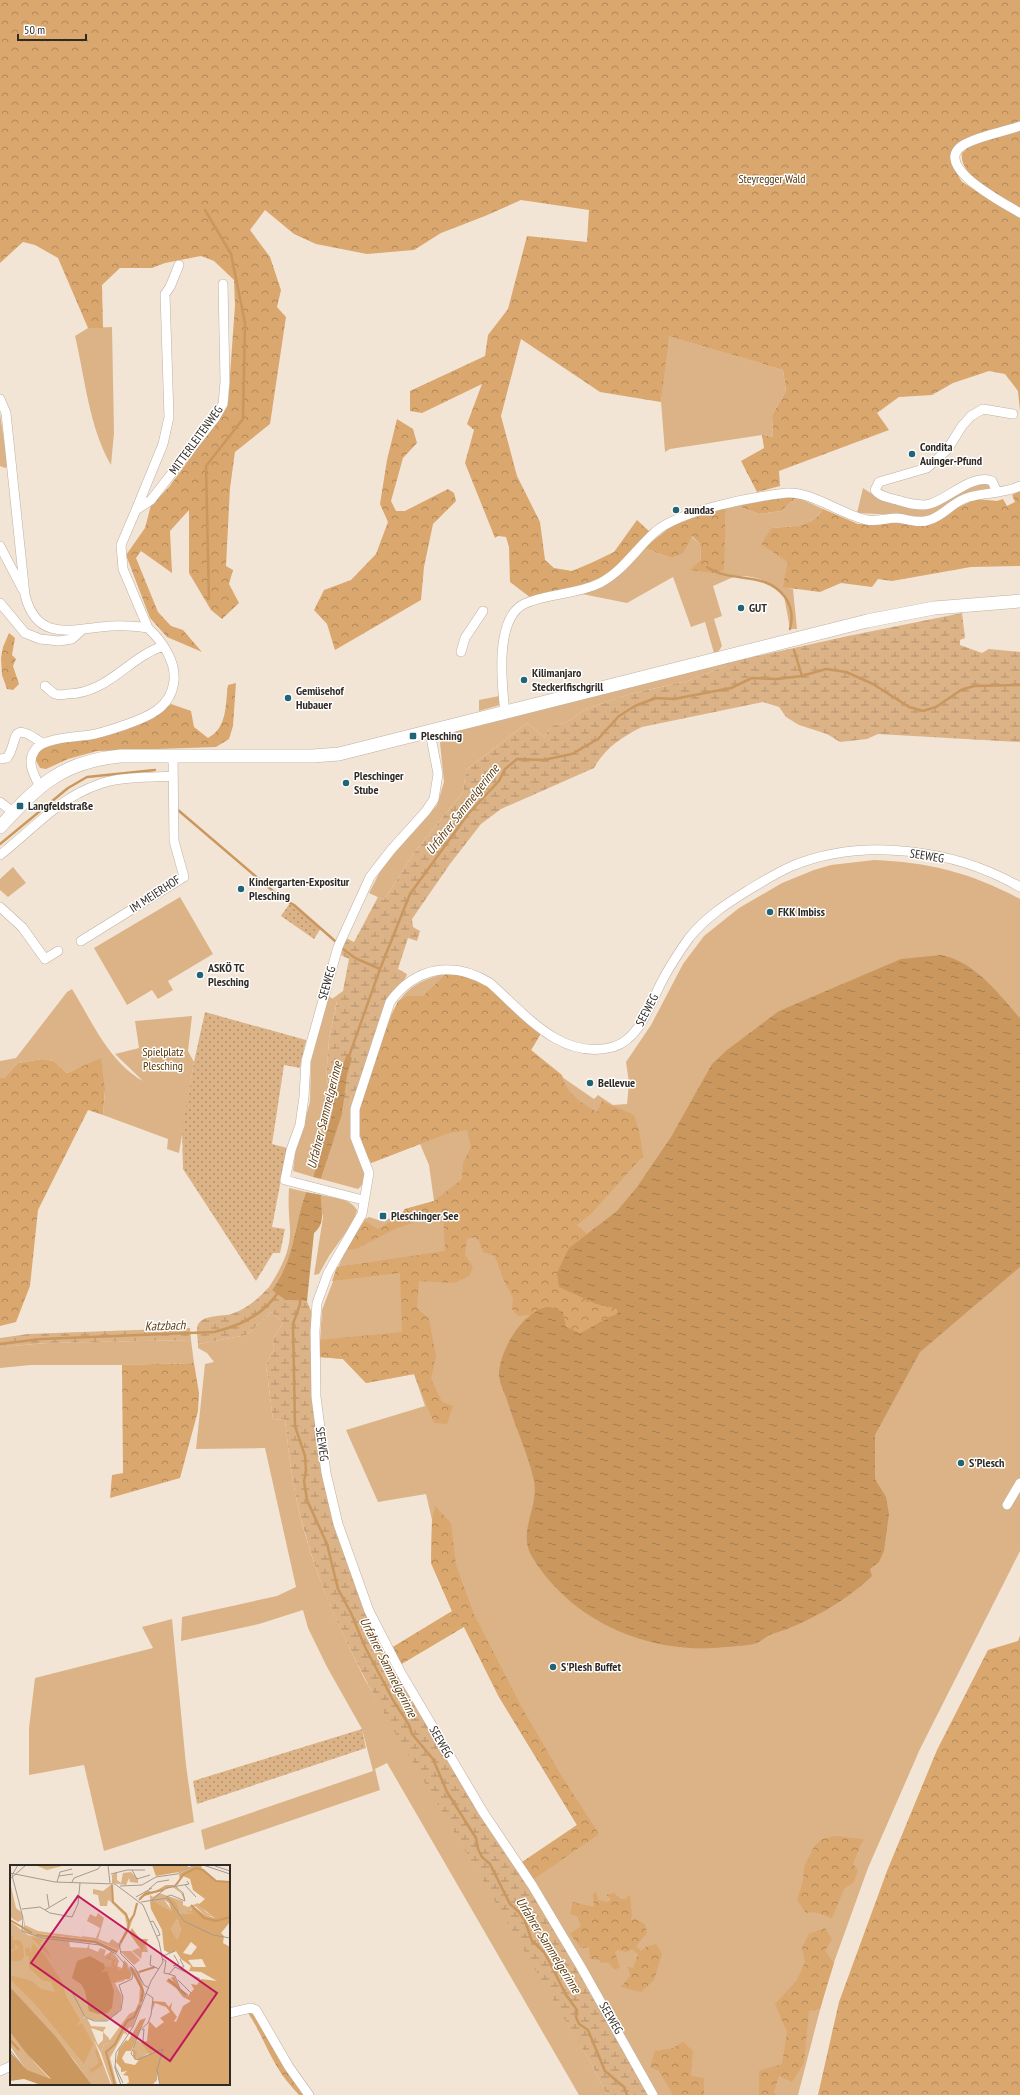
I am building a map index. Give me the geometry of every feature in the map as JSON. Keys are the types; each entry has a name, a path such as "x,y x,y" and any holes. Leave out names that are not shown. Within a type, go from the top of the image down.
{"main road":[{"path":"0,826 40,786 68,769 84,762 100,758 173,756 326,756 430,732 867,621 934,608 1020,601"}],"street":[{"path":"1020,126 967,143 956,152 954,160 956,166 966,177 1020,213"},
{"name":"MITTERLEITENWEG","path":"148,628 127,580 122,558 121,545 166,434 169,417 165,294 170,287 179,265"},
{"name":"MITTERLEITENWEG","path":"136,510 152,500 215,418 223,404 225,382 223,284"},
{"path":"0,399 6,413 25,594 29,611 42,625 51,629 83,629 126,625 148,628 163,646 172,662 174,676 170,696 157,711 145,718 109,731 42,743 35,749 31,757 32,769 40,786"},
{"path":"997,492 992,481 987,479 976,480 931,504 920,505 887,498 878,494 875,490 879,482 927,468 947,450 962,426 971,416 983,409 1013,414"},
{"path":"505,713 502,657 506,630 511,616 523,604 569,593 604,581 621,568 657,531 685,515 757,497 789,493 815,499 838,510 869,521 897,518 923,522 934,518 962,499 1020,486"},
{"path":"0,546 25,594"},
{"path":"0,603 25,633 40,639 59,641 72,639 83,629"},
{"path":"461,652 465,638 483,611"},
{"path":"45,686 56,695 71,694 92,689 107,683 149,651 163,646"},
{"name":"SEEWEG","path":"364,1200 285,1180 291,1150 300,1125 304,1097 306,1061 338,947 370,877 391,850 426,811 434,799 438,774 430,732"},
{"path":"0,759 7,758 10,754 14,738 19,733 26,733 42,743"},
{"name":"IM MEIERHOF","path":"81,941 184,877 174,840 173,756"},
{"path":"0,855 59,806 96,785 119,780 173,776"},
{"path":"0,802 14,813"},
{"name":"SEEWEG","path":"653,2095 581,1967 532,1885 472,1795 401,1673 369,1611 338,1524 320,1433 316,1397 315,1330 317,1303 322,1286 334,1259 362,1214 369,1181 369,1173 355,1137 355,1109 390,1002 402,988 425,974 444,969 459,970 479,976 490,983 556,1040 576,1048 588,1050 602,1049 622,1042 637,1030 672,964 690,937 707,918 738,896 792,866 812,859 852,851 906,852 960,861 997,875 1020,887"},
{"path":"0,907 22,927 45,959 58,951"},
{"path":"1007,1505 1020,1483"},
{"path":"230,2013 254,2009 262,2019 289,2067 309,2095"},
{"path":"0,2071 10,2066"}],"green space":[{"name":"Steyregger Wald","path":"0,0 1020,0 1020,124 958,143 950,157 954,169 962,182 1020,217 1020,411 1018,391 1005,374 989,371 953,383 932,395 899,397 877,413 889,430 779,471 780,486 757,492 741,461 764,448 762,435 773,437 772,415 786,391 783,370 669,336 661,402 600,392 521,339 501,416 517,476 540,522 545,560 554,568 572,571 614,552 637,520 650,532 623,562 604,576 574,588 531,598 510,582 509,547 506,537 498,536 495,538 465,463 474,430 467,424 482,384 422,413 410,411 410,391 485,356 488,335 508,309 527,236 587,242 589,210 521,200 441,233 414,250 367,254 316,244 294,234 265,210 250,230 270,257 281,290 277,307 286,317 270,424 235,452 230,488 226,566 233,570 229,584 239,603 222,619 211,610 189,573 189,510 170,531 172,573 141,551 136,558 158,612 171,626 183,630 202,652 167,637 150,618 126,555 145,528 151,505 169,487 220,417 228,403 235,305 234,280 214,261 201,256 165,263 152,268 120,268 102,285 103,328 88,328 58,258 35,245 23,242 0,263"},
{"path":"1020,129 1020,208 993,192 974,178 967,170 963,162 962,153 971,145"},
{"path":"112,327 114,433 111,465 98,435 88,402 75,336 88,328"},
{"path":"668,335 783,370 786,391 772,415 773,437 762,435 670,449 665,452 661,402"},
{"path":"0,414 8,466 5,468 0,466"},
{"path":"397,419 413,429 417,443 403,458 391,501 396,511 405,511 448,489 454,493 456,501 433,524 424,567 421,600 335,650 327,624 314,610 324,590 351,580 376,554 388,522 380,504 387,460"},
{"path":"980,482 988,483 990,488 925,518 857,513 863,488 875,496 911,507"},
{"path":"1020,491 1020,566 971,567 892,581 878,579 872,587 841,583 820,592 782,587 788,562 761,544 772,528 807,523 813,520 823,509 858,524 878,525 893,521 920,525 976,499 997,501 1003,499 1007,506 1015,502 1012,495"},
{"path":"781,496 797,497 781,511 759,514 738,506"},
{"path":"797,497 823,509 813,520 807,523 772,528 789,562 782,586 793,589 797,629 790,629 784,596 780,591 758,578 752,577 739,576 713,586 722,616 714,619 722,646 718,652 714,653 705,622 691,627 673,577 627,603 582,594 610,582 630,564 644,548 671,558 691,536 700,544 701,559 691,570 723,570 726,508 738,506 759,514 781,511"},
{"path":"726,508 724,570 714,573 690,570 701,559 700,544 692,536 683,553 671,558 644,548 669,528 681,521"},
{"path":"962,613 965,638 960,640 960,645 982,653 989,649 1020,652 1020,742 878,734 867,739 840,742 827,734 799,725 786,717 779,707 763,702 642,727 621,739 609,749 594,768 501,809 481,824 450,864 412,919 413,927 420,931 417,941 408,938 398,969 407,974 406,978 386,1001 358,1088 352,1094 350,1104 343,1109 326,1079 329,1039 337,1002 332,999 343,991 349,959 341,955 346,938 354,942 378,897 384,900 414,853 463,792 466,770 527,723 544,737 551,726 567,722 586,709 630,694 687,681 726,666 726,663"},
{"path":"9,633 15,638 12,655 16,659 13,666 19,684 13,690 7,689 2,675 1,658 3,647"},
{"path":"726,663 726,666 687,681 630,694 586,709 567,722 551,726 544,737 527,723 466,770 463,792 414,853 384,900 369,893 383,866 437,805 444,782 440,743 445,734"},
{"path":"236,683 233,726 229,739 216,747 97,751 68,759 46,769 40,768 35,759 39,751 52,744 97,738 155,717 171,704 191,711 194,727 208,738 219,728 222,722 226,708 228,685"},
{"path":"499,696 500,705 479,711 479,700"},
{"path":"874,860 913,863 949,870 985,882 1020,899 1020,1551 920,1749 868,1868 828,1979 798,2095 657,2095 570,1940 521,1863 577,1825 499,1697 464,1627 452,1611 431,1563 432,1520 426,1494 378,1502 346,1430 425,1406 414,1374 366,1383 343,1359 319,1357 322,1310 345,1250 365,1219 369,1217 385,1222 386,1218 395,1218 405,1209 434,1201 429,1165 420,1144 371,1163 357,1117 391,1015 401,998 413,986 420,982 447,973 540,1035 531,1050 562,1077 594,1099 598,1095 613,1105 627,1104 629,1083 626,1062 651,1025 683,964 704,936 739,908 782,883 831,865"},
{"path":"13,867 26,883 8,897 0,890 0,879"},
{"path":"180,897 213,954 168,981 173,990 158,999 152,990 127,1005 94,948"},
{"path":"290,903 321,928 314,939 281,916"},
{"path":"447,973 465,975 483,983 539,1029 540,1035 531,1050 562,1075 567,1088 580,1101 597,1112 602,1101 634,1115 639,1130 643,1156 591,1214 577,1225 587,1234 569,1248 559,1287 596,1304 618,1309 617,1314 580,1333 565,1327 563,1312 543,1307 531,1315 518,1316 512,1309 513,1298 504,1281 495,1256 483,1252 479,1241 475,1237 467,1239 465,1255 473,1267 469,1276 454,1283 419,1281 417,1308 429,1319 436,1356 431,1379 442,1402 453,1406 447,1424 434,1423 414,1374 366,1383 343,1359 319,1357 319,1340 402,1332 400,1273 332,1281 337,1267 445,1251 443,1213 397,1228 356,1249 345,1250 365,1221 378,1229 400,1216 405,1209 434,1201 462,1179 463,1163 471,1147 467,1130 449,1133 371,1163 361,1141 357,1117 385,1032 398,1001 408,996 423,996"},
{"name":"Spielplatz Plesching","path":"72,989 110,1052 131,1073 143,1081 115,1054 139,1048 135,1021 192,1016 188,1051 194,1062 179,1153 167,1149 168,1139 103,1115 105,1092 76,1069 67,1073 54,1061 42,1059 18,1063 4,1078 0,1078 0,1061 16,1058 67,992"},
{"path":"328,996 337,1001 329,1039 326,1079 332,1092 332,1113 313,1177 293,1171 295,1154 310,1102 311,1061"},
{"path":"205,1012 306,1040 300,1068 284,1065 272,1144 287,1148 272,1227 285,1229 280,1253 273,1253 256,1281 183,1169 182,1130 194,1062"},
{"path":"101,1058 105,1090 103,1115 88,1110 38,1210 30,1286 16,1322 0,1326 0,1078 4,1078 18,1063 42,1059 54,1061 67,1073"},
{"path":"358,1088 352,1114 365,1170 363,1184 358,1189 321,1179 343,1109 350,1104 352,1094"},
{"path":"289,1188 306,1192 290,1254 280,1278 272,1290 269,1287 281,1267 289,1245"},
{"path":"321,1195 346,1201 357,1210 354,1221 329,1256 319,1274 314,1275 323,1217 320,1206"},
{"path":"269,1287 285,1300 307,1301 311,1311 313,1406 322,1473 396,1672 464,1789 532,1892 605,2015 648,2095 607,2095 591,2063 389,1723 350,1649 333,1612 305,1533 292,1477 285,1419 273,1420 266,1365 274,1349 273,1339 283,1323 271,1312 247,1335 198,1344 197,1328 202,1320 239,1311 253,1302"},
{"path":"271,1312 283,1323 273,1339 274,1349 266,1365 273,1420 285,1419 292,1477 301,1520 317,1571 331,1607 364,1678 591,2063 607,2095 579,2095 387,1763 375,1769 380,1790 205,1850 201,1830 373,1771 362,1729 327,1667 308,1628 303,1610 259,1624 181,1641 182,1617 277,1596 296,1587 265,1448 196,1449 205,1364 214,1362 207,1353 198,1348 198,1344 247,1335"},
{"path":"190,1328 191,1340 47,1343 0,1347 0,1338 28,1334"},
{"path":"191,1340 194,1363 31,1365 0,1368 0,1347 47,1343"},
{"path":"194,1363 199,1393 198,1411 180,1478 110,1498 112,1475 123,1473 122,1365"},
{"path":"435,1506 451,1523 456,1565 474,1614 521,1706 561,1775 599,1834 534,1879 522,1862 577,1825 499,1697 464,1627 400,1665 391,1648 452,1611 431,1563 432,1520"},
{"path":"172,1619 186,1765 194,1822 104,1851 84,1765 29,1775 29,1728 35,1678 153,1648 142,1627"},
{"path":"1020,1636 1020,2095 818,2095 839,2002 887,1871 937,1750 988,1650 1018,1641"},
{"path":"362,1729 366,1748 197,1804 193,1781"},
{"path":"835,1836 863,1839 853,1864 858,1870 854,1882 844,1889 832,1918 814,1912 806,1913 797,1900 803,1881 804,1867 814,1847 822,1839"},
{"path":"596,1892 598,1900 608,1902 611,1899 606,1895 614,1893 621,1899 625,1899 630,1895 631,1920 635,1919 645,1924 647,1933 636,1946 641,1951 646,1947 656,1944 662,1954 654,1980 641,1992 621,1987 630,1976 628,1967 633,1968 638,1954 632,1949 626,1952 618,1950 615,1952 620,1967 615,1970 608,1962 601,1963 599,1960 590,1959 589,1947 581,1948 570,1934 581,1926 577,1916 570,1914 573,1902 594,1907 593,1894"},
{"path":"825,1928 832,1939 825,1951 834,1963 820,2009 809,2011 804,2063 792,2082 779,2076 774,2092 776,2095 759,2095 759,2071 782,2064 787,2032 775,2004 797,1980 805,1962 802,1947 809,1934"},
{"path":"248,2013 253,2013 306,2095 299,2095 281,2073 272,2059 256,2025"},
{"path":"683,2042 693,2051 691,2076 704,2078 704,2095 673,2095 659,2071 650,2067 655,2051 673,2048"}],"water":[{"path":"941,955 953,958 975,971 994,989 1020,1018 1020,1267 920,1352 875,1435 875,1479 886,1497 889,1514 884,1551 879,1562 870,1569 872,1576 838,1603 812,1618 770,1635 753,1644 698,1648 669,1646 642,1640 615,1630 590,1616 567,1599 548,1579 531,1555 527,1537 534,1500 534,1481 499,1376 501,1361 507,1345 521,1324 540,1309 548,1307 563,1312 566,1327 580,1333 617,1314 618,1309 596,1304 559,1287 557,1273 569,1248 617,1211 637,1187 671,1137 712,1064 727,1050 779,1011 901,959"},
{"path":"347,1054 352,1058 347,1075 342,1114 321,1179 313,1177 333,1107 330,1097"},
{"path":"306,1192 321,1195 322,1216 320,1225 314,1233 307,1301 285,1300 272,1290 280,1278 290,1254"}],"waterway":[{"path":"205,210 231,254 245,323 243,419 206,466 209,599"},
{"path":"707,567 726,575 768,583 777,589 785,597 790,609 792,617 790,629"},
{"path":"794,650 802,676"},
{"name":"Urfahrer Sammelgerinne","path":"348,1059 380,969 410,894 468,814 499,781 505,769 517,759 543,760 572,754 598,739 619,716 635,706 656,698 674,699 731,688 752,678 777,679 802,676 826,669 846,672 873,684 909,707 923,711 936,707 961,690 974,686 1020,685"},
{"path":"0,844 68,788 87,777 155,770"},
{"path":"178,810 280,897 294,905 335,941"},
{"path":"343,949 355,958 380,969"},
{"name":"Katzbach","path":"0,1344 41,1339 214,1332 242,1323 259,1313 279,1291"},
{"name":"Urfahrer Sammelgerinne","path":"300,1298 300,1304 293,1324 295,1426 305,1456 306,1471 304,1481 307,1500 327,1544 338,1589 351,1613 365,1647 393,1700 409,1725 412,1734 433,1759 447,1792 476,1838 478,1849 482,1857 490,1864 510,1904 519,1912 525,1921 532,1941 544,1952 566,1995 577,2010 576,2017 579,2024 588,2030 605,2071 624,2087 627,2095"}],"place":[{"name":"Condita Auinger-Pfund","path":"912,454"},
{"name":"aundas","path":"676,510"},
{"name":"GUT","path":"741,608"},
{"name":"Kilimanjaro Steckerlfischgrill","path":"524,680"},
{"name":"Gemüsehof Hubauer","path":"288,698"},
{"name":"Plesching","path":"413,736"},
{"name":"Pleschinger Stube","path":"346,783"},
{"name":"Langfeldstraße","path":"20,806"},
{"name":"Kindergarten-Expositur Plesching","path":"241,889"},
{"name":"FKK Imbiss","path":"770,912"},
{"name":"ASKÖ TC Plesching","path":"200,975"},
{"name":"Bellevue","path":"590,1083"},
{"name":"Pleschinger See","path":"383,1216"},
{"name":"S'Plesch","path":"961,1463"},
{"name":"S'Plesh Buffet","path":"553,1667"}]}
